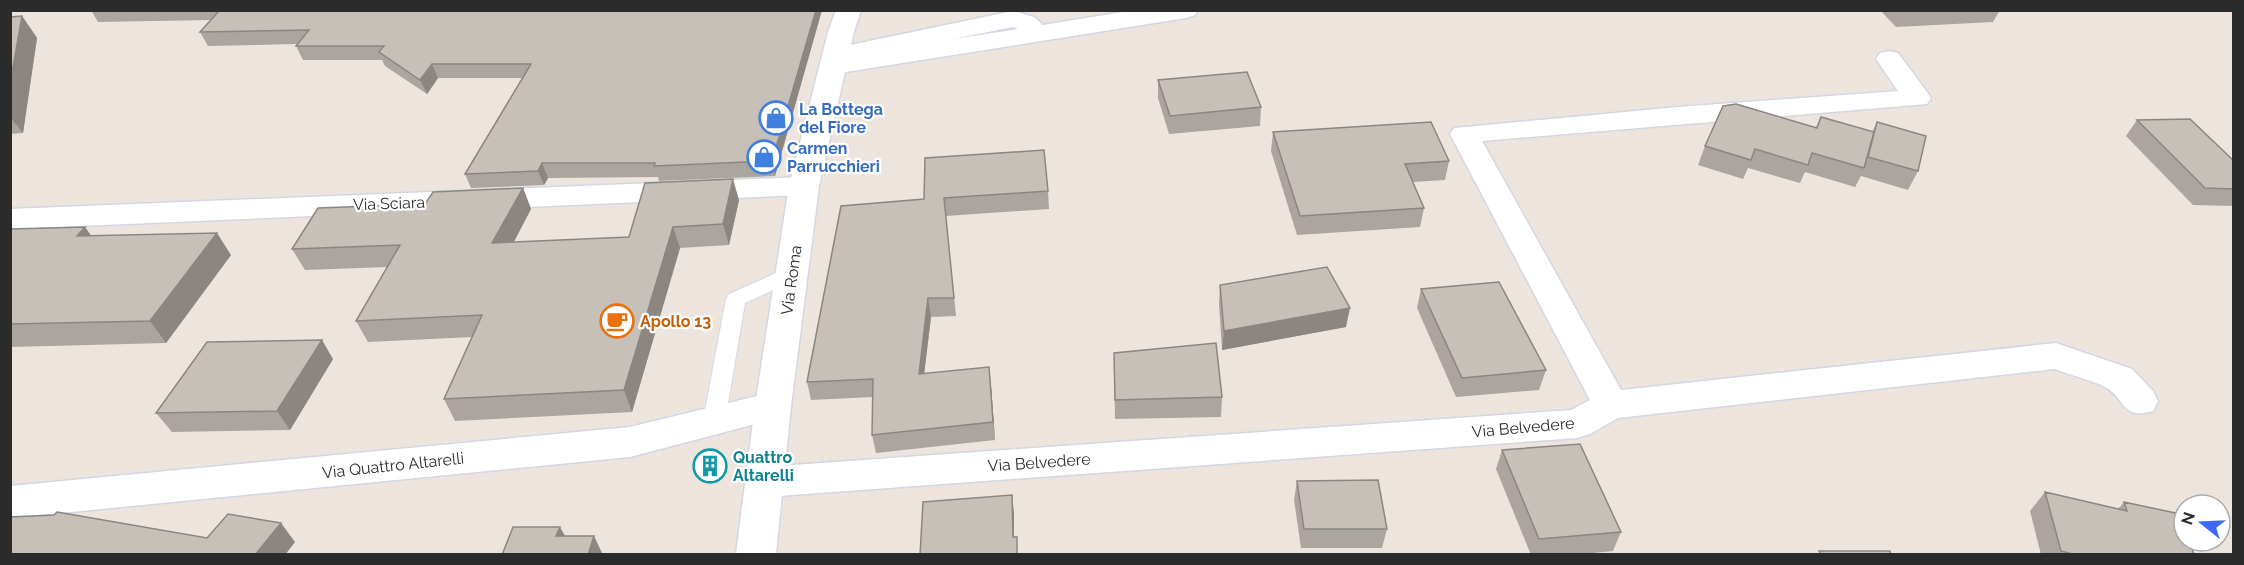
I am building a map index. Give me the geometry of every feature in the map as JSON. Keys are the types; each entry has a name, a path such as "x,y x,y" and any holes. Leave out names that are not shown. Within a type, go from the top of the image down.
{"street":[{"name":"Via Roma","path":"756,555 773,406 804,186 834,61 849,10"},
{"path":"834,61 1013,19 1025,21 1037,33 1186,10"},
{"path":"1889,59 1917,98 1678,115 1464,134 1611,405 2056,356 2120,378 2140,401"},
{"name":"Via Sciara","path":"10,219 804,186"},
{"name":"Via Belvedere","path":"765,482 1577,424 1611,405"},
{"name":"Via Quattro Altarelli","path":"10,502 630,442 773,406"}],"lane":[{"path":"714,421 736,299 792,273"}],"building":[{"path":"220,10 816,10 772,161 654,166 655,163 542,163 538,171 465,174 531,64 432,64 420,80 379,52 384,46 296,46 309,30 200,32"},
{"path":"22,16 10,84 10,17"},
{"path":"1247,72 1261,107 1170,116 1158,80"},
{"path":"1736,104 1817,128 1821,117 1874,132 1864,168 1812,153 1808,165 1755,149 1751,160 1705,146 1723,106"},
{"path":"2190,119 2234,161 2234,189 2205,188 2137,120"},
{"path":"1431,122 1449,161 1405,164 1424,208 1300,216 1273,132"},
{"path":"1877,122 1926,136 1918,171 1868,157"},
{"path":"1044,150 1048,191 944,198 954,298 928,298 919,374 989,367 993,422 872,435 873,379 807,382 841,206 924,199 925,158"},
{"path":"733,179 723,224 673,227 624,390 444,399 482,315 356,321 400,245 292,249 318,208 425,204 433,192 523,188 492,243 629,237 645,183"},
{"path":"85,227 77,236 217,233 150,321 10,324 10,229"},
{"path":"1327,267 1350,308 1224,331 1220,285"},
{"path":"1499,282 1546,370 1462,378 1421,289"},
{"path":"322,340 277,411 156,413 207,342"},
{"path":"1216,343 1222,397 1115,400 1114,353"},
{"path":"1580,444 1621,532 1539,539 1502,450"},
{"path":"1378,480 1387,529 1304,529 1297,481"},
{"path":"2045,492 2127,511 2124,502 2172,512 2172,553 2193,553 2194,555 2076,555 2061,551"},
{"path":"1012,495 1013,537 1017,537 1017,555 920,555 923,502"},
{"path":"57,512 207,538 228,514 281,523 255,555 10,555 10,517 54,515"},
{"path":"513,527 560,527 556,536 594,536 588,555 502,555"},
{"path":"1819,551 1890,551 1891,555 1821,555"}],"place":[{"name":"La Bottega del Fiore","path":"776,118"},
{"name":"Carmen Parrucchieri","path":"764,157"},
{"name":"Apollo 13","path":"617,321"},
{"name":"Quattro Altarelli","path":"710,466"}]}
